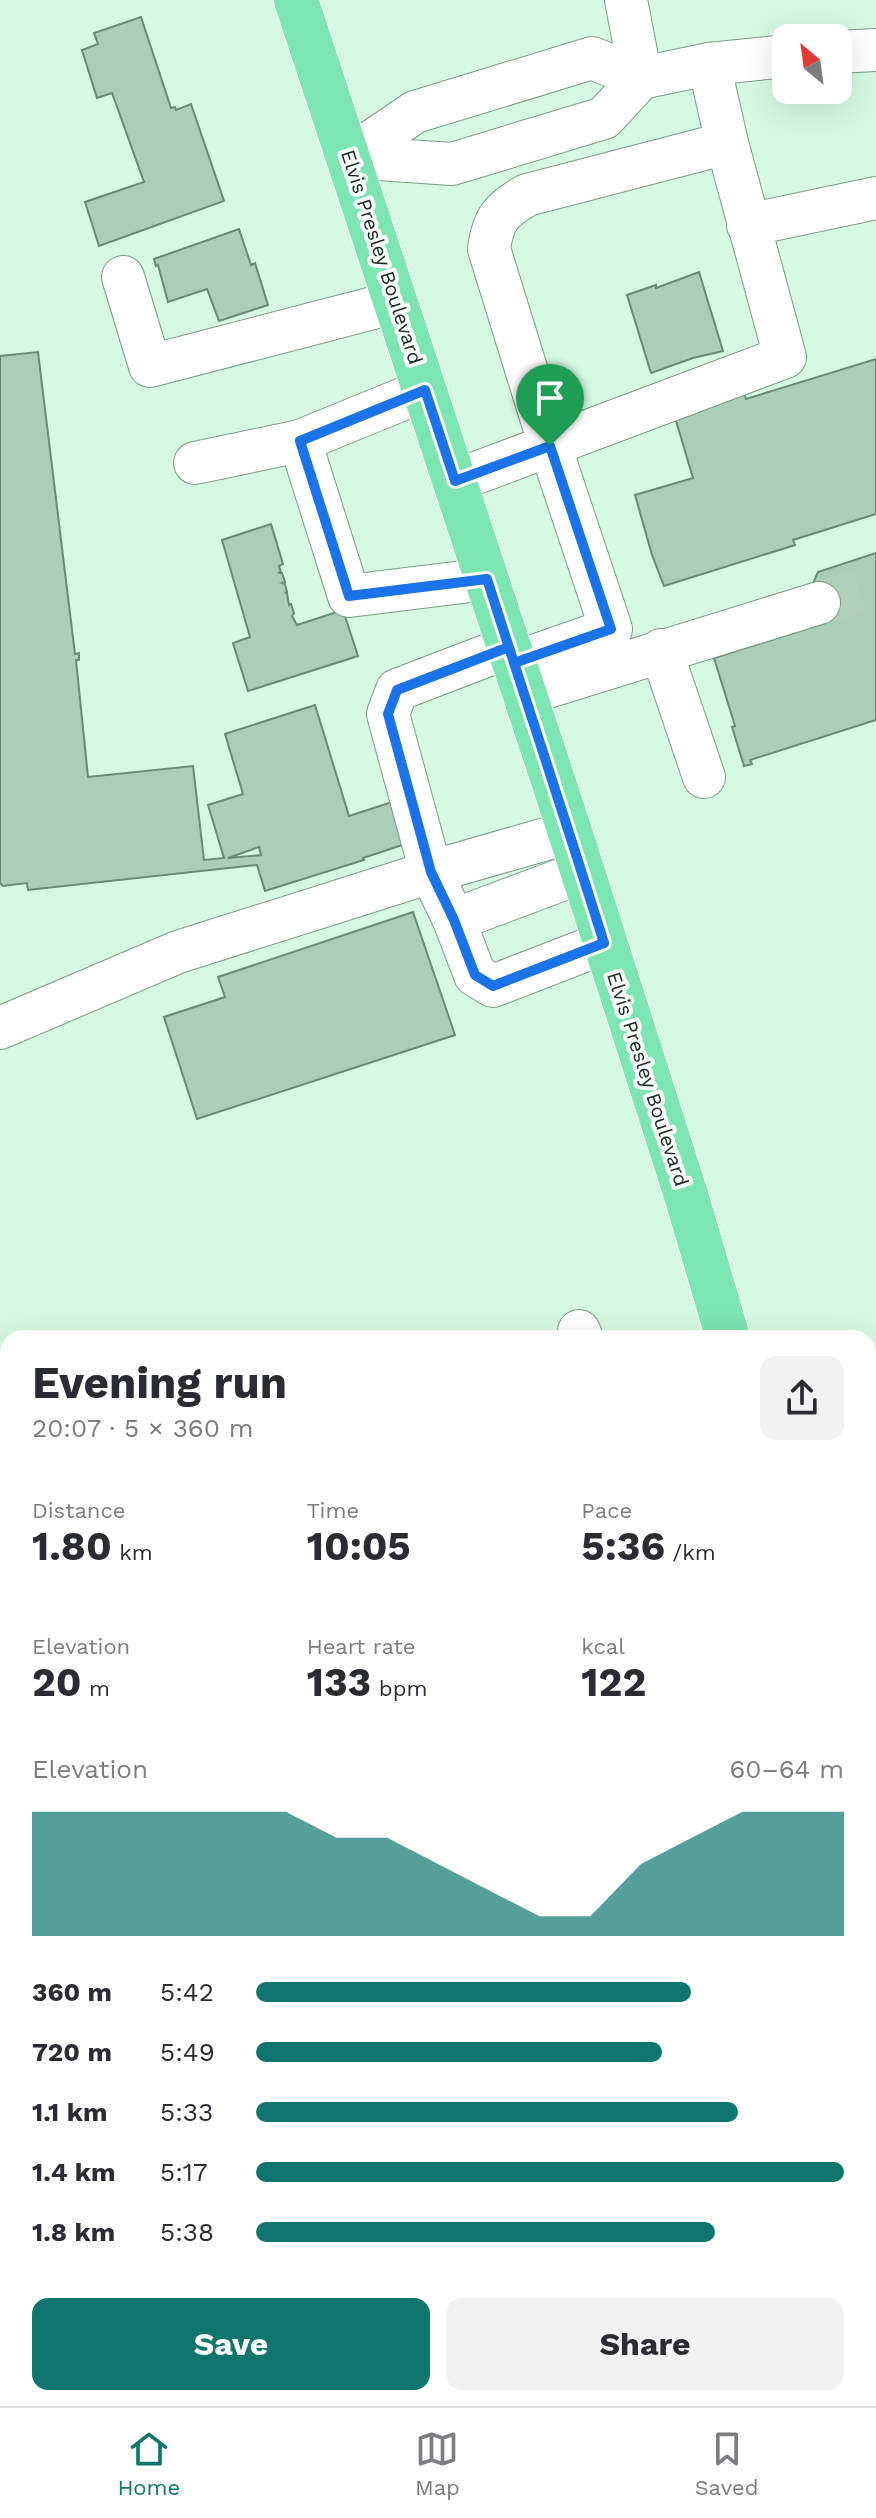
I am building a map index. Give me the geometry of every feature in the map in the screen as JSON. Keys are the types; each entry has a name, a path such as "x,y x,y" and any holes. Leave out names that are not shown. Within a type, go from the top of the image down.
{"main road":[{"name":"Elvis Presley Boulevard","path":"296,0 576,852 686,1195 726,1330"}],"street":[{"path":"626,0 641,78"},
{"path":"852,51 876,50"},
{"path":"349,157 415,112 592,58 641,78 709,64 772,57"},
{"path":"455,481 785,357 748,225 709,64"},
{"path":"349,157 452,164 604,118 641,78"},
{"path":"516,668 611,629 489,249 492,226 506,207 527,195 727,143"},
{"path":"748,225 876,198"},
{"path":"123,277 150,366 396,302"},
{"path":"195,463 300,441 425,390"},
{"path":"300,441 349,596 487,579"},
{"path":"604,943 493,986 475,975 431,872 388,714 397,690 516,668 661,650 819,603"},
{"path":"661,650 704,777"},
{"path":"0,1028 178,952 431,872 576,852"},
{"path":"454,920 576,852"}],"building":[{"path":"141,17 171,108 175,107 176,110 191,104 224,201 99,246 85,202 144,182 112,93 97,98 82,50 98,44 94,33"},
{"path":"239,229 251,265 255,263 268,305 219,321 207,289 168,302 154,259"},
{"path":"699,272 723,351 651,373 627,295"},
{"path":"38,352 75,654 79,653 79,660 76,660 88,777 193,766 204,860 224,858 208,805 243,794 225,734 315,705 349,816 395,801 408,843 265,891 257,865 28,890 27,883 3,886 0,883 0,356","holes":["259,847 261,855 228,858"]},
{"path":"876,359 876,514 793,540 795,545 664,586 635,495 693,478 674,414 744,393 746,399"},
{"path":"271,524 283,564 279,566 281,572 278,573 282,573 285,582 282,583 285,584 285,593 297,625 343,610 358,656 248,691 233,643 250,637 222,540"},
{"path":"876,553 876,720 750,760 752,764 744,766 714,658 825,623 813,583 818,572"},
{"path":"413,912 455,1035 197,1119 164,1017 225,997 218,977"}],"tunnel":[{"path":"819,603 876,586"}],"route":[{"path":"550,446 455,481 425,390 300,441 349,596 487,579 509,647 570,832 604,943 493,986 475,975 431,872 388,714 397,690 509,647 514,663 611,629 550,446"}]}
